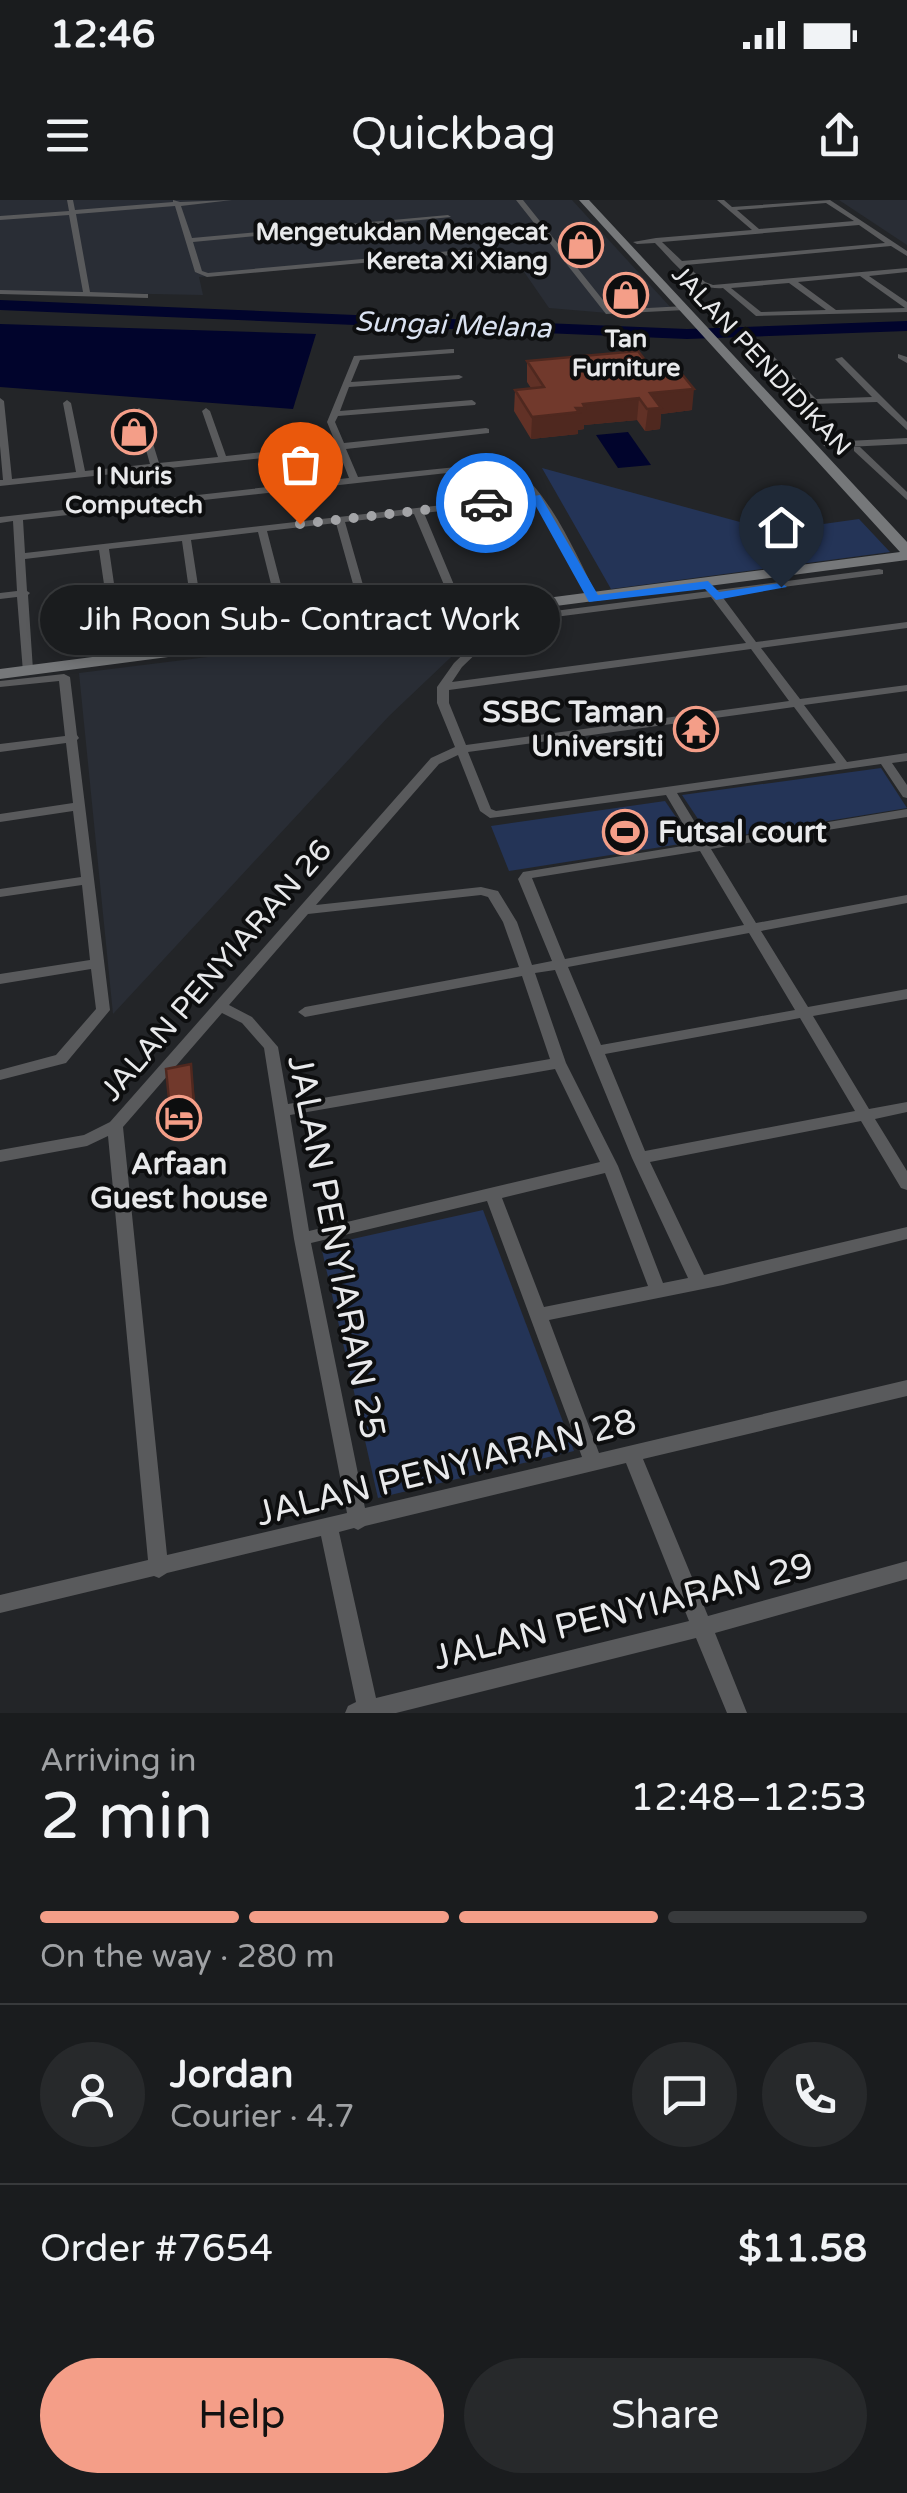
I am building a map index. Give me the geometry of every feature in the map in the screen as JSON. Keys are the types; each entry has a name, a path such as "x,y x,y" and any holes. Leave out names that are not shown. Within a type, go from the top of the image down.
{"main road":[{"name":"JALAN PENDIDIKAN","path":"584,200 748,358 907,532"},
{"name":"JALAN PENDIDIKAN","path":"597,200 637,242 732,359 907,554"},
{"path":"853,563 893,550 876,516"},
{"path":"0,674 594,600 712,590 907,554"},
{"path":"853,563 907,569"}],"street":[{"path":"70,200 87,295"},
{"path":"0,218 229,200"},
{"path":"518,200 609,312 691,306"},
{"path":"720,200 757,231"},
{"path":"730,209 826,200 907,254"},
{"path":"177,202 200,272 207,275 473,251"},
{"path":"190,240 448,216"},
{"path":"637,242 860,223"},
{"path":"656,240 707,286 907,270"},
{"path":"681,263 892,244"},
{"path":"862,274 907,308"},
{"path":"792,281 835,312"},
{"path":"726,287 759,314 907,308"},
{"path":"0,292 144,296"},
{"path":"355,480 331,422 357,358 451,351"},
{"path":"769,357 814,402 877,399"},
{"path":"838,359 907,428"},
{"path":"346,386 459,376"},
{"path":"0,401 4,482 486,431"},
{"path":"67,403 81,474"},
{"path":"334,414 472,403"},
{"path":"206,411 223,459"},
{"path":"138,412 155,466"},
{"path":"831,449 907,441"},
{"path":"831,449 857,449 890,442"},
{"path":"857,449 902,486 907,497"},
{"path":"0,520 503,464 518,472 536,498 594,600"},
{"path":"23,556 536,498"},
{"path":"418,511 452,592"},
{"path":"18,518 27,670"},
{"path":"340,520 370,627"},
{"path":"262,529 282,608"},
{"path":"186,538 198,618"},
{"path":"104,547 116,632"},
{"path":"878,572 712,590 505,620 458,664 443,687 443,702 486,811 503,814 907,758"},
{"path":"712,590 843,765"},
{"path":"0,596 25,593"},
{"path":"443,687 907,625"},
{"path":"0,684 64,677 103,1010 61,1059 44,1067 0,1075"},
{"path":"461,749 907,688"},
{"path":"0,748 73,738"},
{"name":"JALAN PENYIARAN 26","path":"160,1569 115,1126 435,762 461,749"},
{"path":"885,761 907,794"},
{"path":"670,790 810,1016 907,1184"},
{"path":"0,818 79,806"},
{"path":"698,1281 640,1158 525,879 528,874 708,849 907,813"},
{"path":"0,893 90,880"},
{"path":"306,910 472,892 492,894 510,922 558,1063 610,1166 658,1291"},
{"path":"306,1012 907,899"},
{"path":"0,979 98,963"},
{"path":"595,1051 810,1016 907,994"},
{"name":"JALAN PENYIARAN 25","path":"222,1007 247,1020 271,1047 302,1239 358,1521"},
{"path":"284,1110 558,1063"},
{"path":"640,1158 907,1108"},
{"path":"0,1156 87,1140 115,1126"},
{"path":"302,1239 610,1166"},
{"path":"492,1195 541,1315 594,1464"},
{"path":"541,1315 907,1234"},
{"name":"JALAN PENYIARAN 28","path":"0,1604 329,1529 907,1388"},
{"path":"632,1455 737,1713"},
{"path":"329,1529 364,1712"},
{"name":"JALAN PENYIARAN 29","path":"364,1712 703,1627 907,1570"}],"shaded area":[{"path":"0,200 572,200 673,310 608,313 549,308 509,250 199,277 203,295 0,291"},
{"path":"839,200 907,200 907,245"},
{"path":"0,324 316,334 293,409 0,387"},
{"path":"628,432 651,465 618,468 596,435"},
{"path":"542,468 773,531 859,519 890,552 611,589"},
{"path":"488,622 389,716 113,1014 79,673"},
{"path":"881,768 907,808 712,840 682,795"},
{"path":"665,801 693,842 509,871 491,826"},
{"path":"483,1210 574,1451 378,1498 321,1246"}],"building":[{"path":"638,351 648,364 672,362 694,389 650,393 661,408 647,409 639,398 583,404 585,408 576,408 579,412 532,417 515,390 544,387 527,361"},
{"path":"191,1064 194,1106 170,1110 166,1069"}],"waterway":[{"name":"Sungai Melana","path":"0,305 687,334 907,326"}],"way so far":[{"path":"300,524 486,503"}],"place":[{"name":"Mengetukdan Mengecat Kereta Xi Xiang","path":"581,245"},
{"name":"Tan Furniture","path":"626,295"},
{"name":"I Nuris Computech","path":"134,432"},
{"name":"Jih Roon Sub- Contract Work","path":"300,524"},
{"name":"SSBC Taman Universiti","path":"696,729"},
{"name":"Futsal court","path":"625,832"},
{"name":"Arfaan Guest house","path":"179,1118"}],"route":[{"path":"486,503 536,498 594,600 708,584 716,596 781,587"}]}
